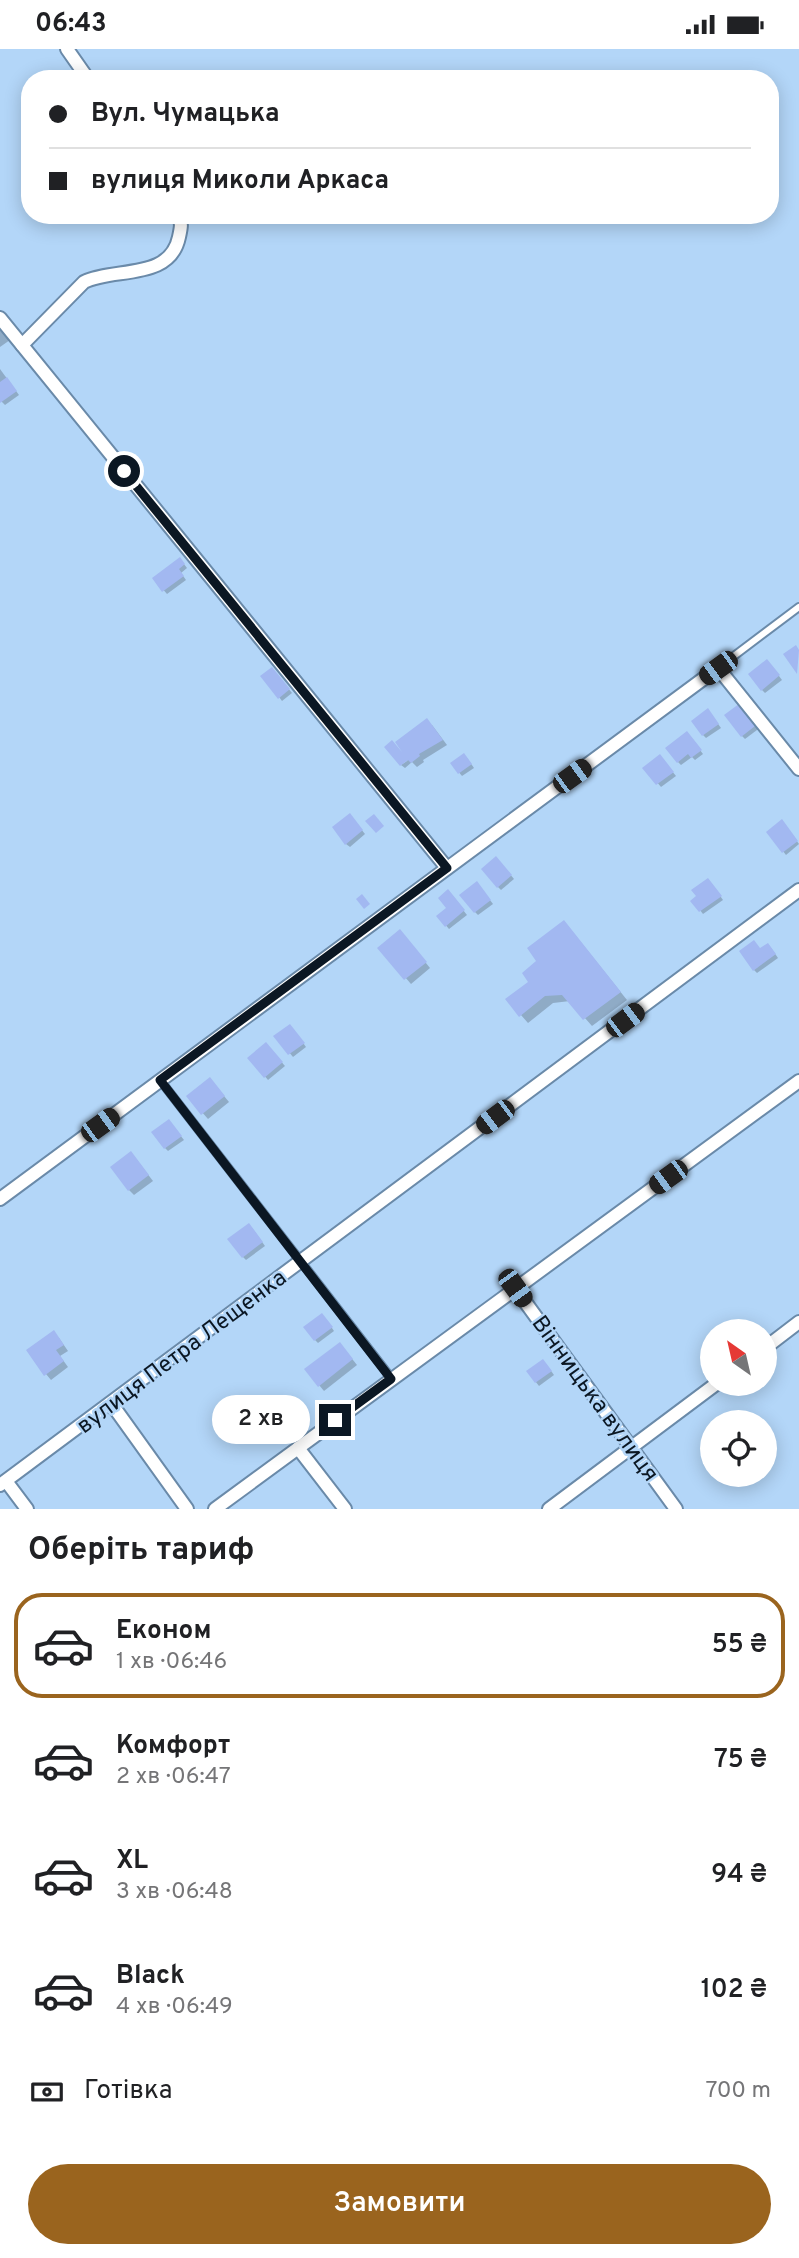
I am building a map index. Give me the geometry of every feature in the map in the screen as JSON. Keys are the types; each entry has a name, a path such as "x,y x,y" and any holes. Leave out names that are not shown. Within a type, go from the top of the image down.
{"street":[{"path":"68,49 82,70"},
{"path":"22,345 84,282 155,267 177,245 180,224"},
{"path":"0,318 447,868"},
{"path":"0,1199 718,668 799,769"},
{"name":"вулиця Петра Лещенка","path":"3,1483 799,890"},
{"path":"215,1509 799,1081"},
{"name":"Вінницька вулиця","path":"515,1288 676,1509"},
{"path":"777,1339 799,1322"},
{"path":"549,1509 700,1396"},
{"path":"111,1403 187,1509"},
{"path":"298,1448 345,1509"},
{"path":"3,1483 27,1509"}],"lane":[{"path":"718,668 799,607"},
{"path":"160,1080 391,1379"}],"building":[{"path":"7,377 17,391 0,403 0,382"},
{"path":"180,557 185,564 179,569 184,576 162,592 152,578"},
{"path":"796,645 799,650 797,674 783,654"},
{"path":"767,659 780,675 761,691 748,674"},
{"path":"272,667 290,689 278,699 260,676"},
{"path":"743,701 759,723 741,737 724,715"},
{"path":"708,708 719,724 702,736 691,721"},
{"path":"427,718 443,740 419,754 411,763 408,760 400,766 384,747 392,740 402,752 395,742"},
{"path":"687,731 702,750 691,758 688,754 677,763 665,748"},
{"path":"464,753 472,764 458,774 450,763"},
{"path":"660,754 674,772 656,785 642,768"},
{"path":"350,813 363,830 345,845 332,827"},
{"path":"374,814 384,826 376,833 365,821"},
{"path":"782,819 798,841 782,853 766,832"},
{"path":"496,856 512,875 497,888 481,869"},
{"path":"708,878 722,896 699,912 690,901 696,896 691,890"},
{"path":"477,881 491,900 474,913 459,895"},
{"path":"448,889 465,910 445,927 436,916 446,908 438,898"},
{"path":"362,894 370,904 364,909 356,899"},
{"path":"564,920 621,992 583,1020 562,995 545,996 519,1017 505,999 528,982 522,973 536,961 527,948"},
{"path":"400,929 427,962 404,980 377,948"},
{"path":"754,940 760,948 768,943 776,954 753,971 739,951"},
{"path":"290,1024 305,1043 288,1055 273,1036"},
{"path":"266,1042 283,1062 264,1078 247,1058"},
{"path":"210,1077 225,1096 201,1115 186,1096"},
{"path":"169,1119 182,1136 164,1149 151,1132"},
{"path":"131,1151 149,1175 128,1191 110,1167"},
{"path":"249,1223 263,1242 242,1258 227,1239"},
{"path":"322,1313 333,1327 314,1341 303,1327"},
{"path":"54,1330 64,1345 56,1350 64,1361 44,1376 26,1350"},
{"path":"340,1342 353,1359 318,1387 304,1369"},
{"path":"543,1359 552,1371 535,1383 526,1371"}],"route":[{"path":"124,471 447,868 160,1080 391,1379 335,1420"}]}
